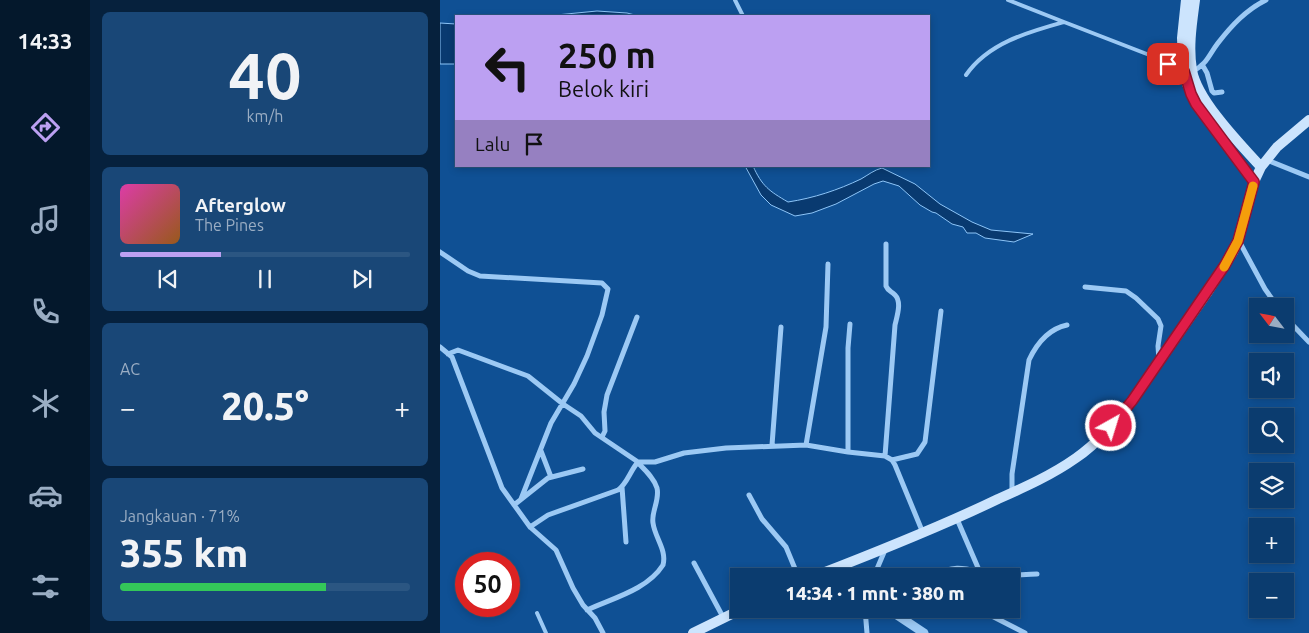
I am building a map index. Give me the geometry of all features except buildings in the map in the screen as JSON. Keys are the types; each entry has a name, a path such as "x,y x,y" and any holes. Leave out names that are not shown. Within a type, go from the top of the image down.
{"main road":[{"path":"1186,0 1182,38 1191,94 1196,104 1254,182"},
{"path":"1195,0 1188,72 1206,100 1241,146 1264,164"},
{"path":"840,568 957,519 1012,493 1077,458 1093,445 1119,418 1207,293 1238,241 1254,182 1264,164 1284,141 1309,120"},
{"path":"693,633 730,614"}],"street":[{"path":"1188,72 1203,66 1217,44 1234,24 1246,12 1266,0"},
{"path":"1203,66 1212,91 1214,93 1222,92"},
{"path":"1264,164 1309,177"},
{"path":"1238,241 1271,298"},
{"path":"885,456 898,304 896,296 886,286 886,244"},
{"path":"440,252 468,271 480,276 602,283 608,287 608,294 593,340 574,384 552,423 521,498"},
{"path":"806,445 826,327 828,264"},
{"path":"1085,287 1126,291 1158,319 1161,326 1158,361"},
{"path":"892,460 917,454 925,442 941,311"},
{"path":"602,438 605,430 604,412 607,395 637,318"},
{"path":"848,452 848,348 850,324"},
{"path":"1012,493 1012,474 1029,360 1050,331 1067,325"},
{"path":"1294,326 1309,342"},
{"path":"772,446 781,327"},
{"path":"440,347 452,357 502,488 530,527 556,550 573,588 583,605 595,618 603,633"},
{"path":"448,354 458,350 522,372 581,416 591,429 602,438 638,462 657,489 653,522 664,555 663,565 654,576 630,593 587,610"},
{"path":"638,462 654,462 684,453 726,448 806,445 885,456 892,460 923,533"},
{"path":"540,451 551,477"},
{"path":"626,542 622,488 629,473 638,462"},
{"path":"514,505 551,477 583,469"},
{"path":"530,527 548,515 622,488"},
{"path":"749,494 762,519 786,547 795,568"},
{"path":"957,519 978,568"},
{"path":"877,568 885,550"},
{"path":"694,563 723,617"},
{"path":"1020,574 1037,574"},
{"path":"865,618 866,633"},
{"path":"902,618 924,633"},
{"path":"999,618 1025,633"}],"lane":[{"path":"735,0 742,15"},
{"path":"1008,0 1188,72"},
{"path":"966,75 992,49 1064,22"},
{"path":"537,613 546,633"}],"water":[{"path":"597,11 635,15 556,15"},
{"path":"440,23 455,24 455,64 440,64"},
{"path":"746,167 754,167 767,187 788,202 835,190 882,168 915,184 940,204 972,222 991,230 1033,234 1014,242 985,238 976,233 967,233 963,227 952,224 920,205 899,186 883,181 836,204 812,213 795,216 771,205 761,195"}],"slow traffic":[{"path":"1224,267 1238,241 1253,186"}],"route":[{"path":"1111,426 1132,401 1225,265 1238,241 1254,182 1196,104 1184,71 1168,64"}]}
